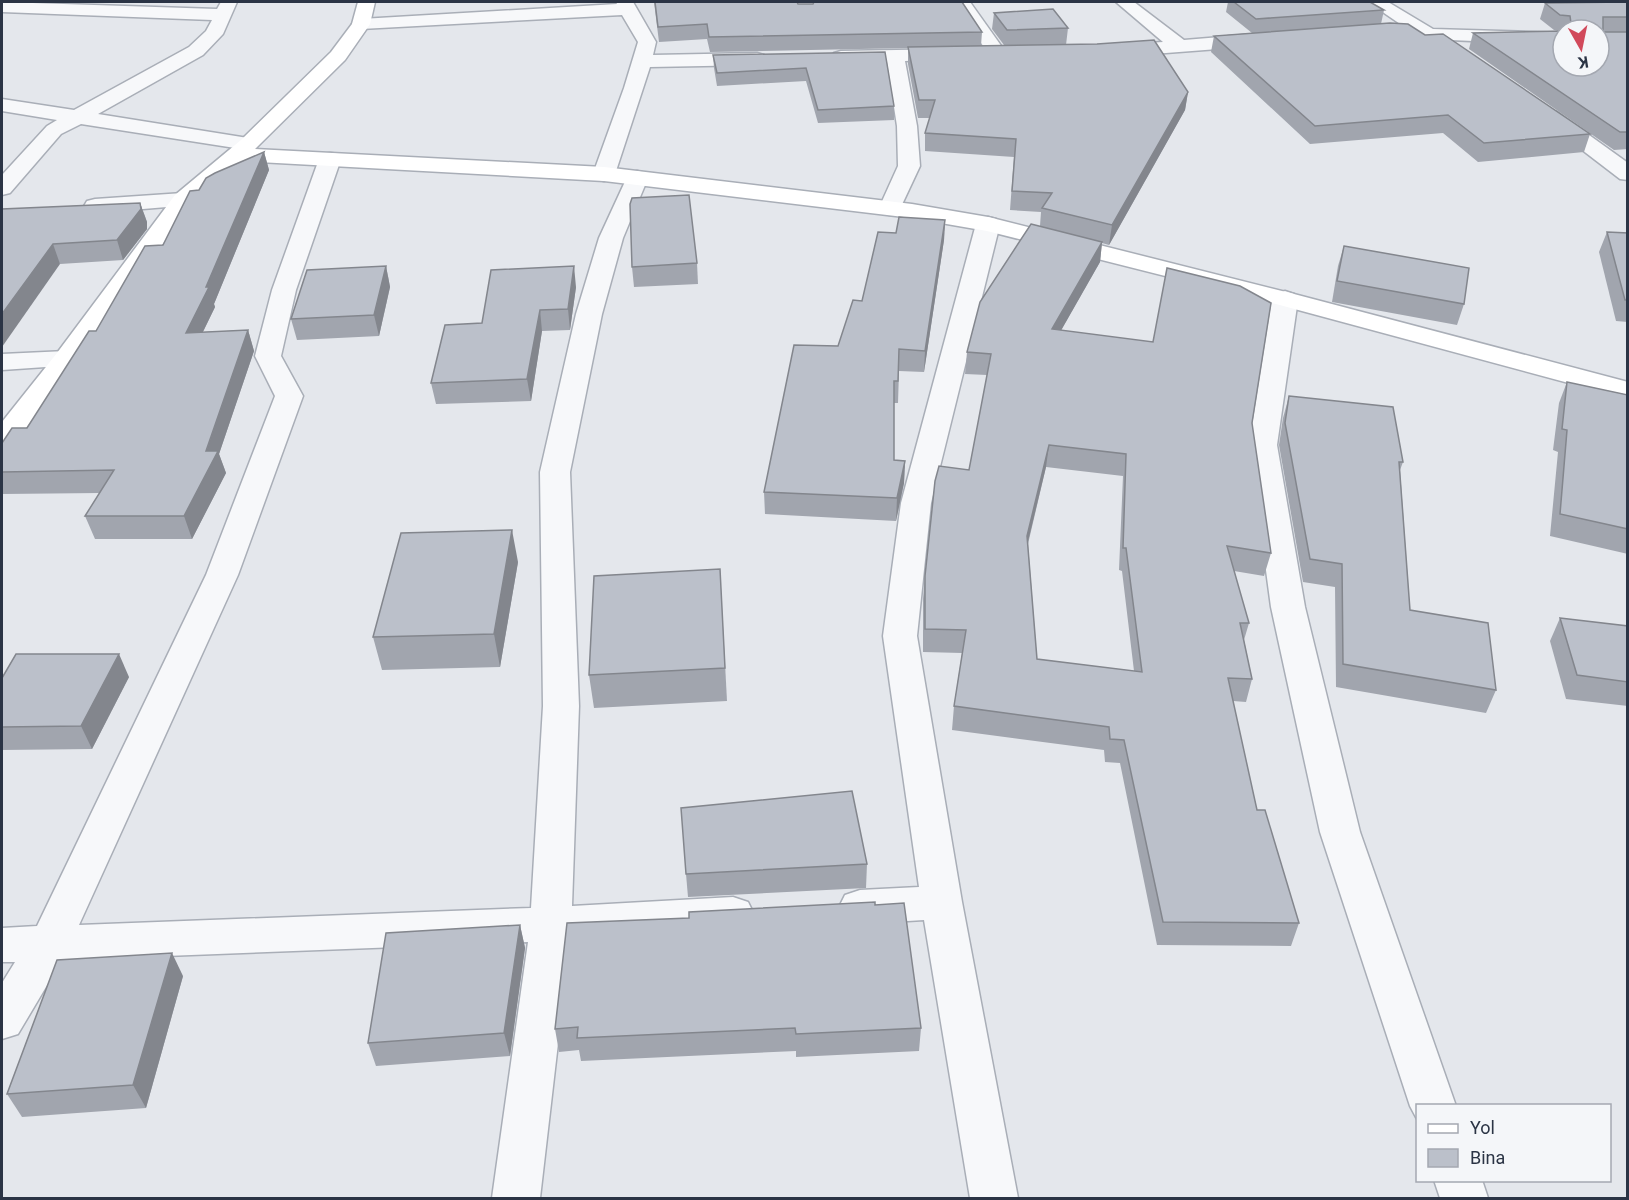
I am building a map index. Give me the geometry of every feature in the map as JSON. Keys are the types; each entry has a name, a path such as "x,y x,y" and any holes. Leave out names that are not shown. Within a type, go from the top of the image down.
{"street":[{"path":"962,2 998,54"},
{"path":"1124,2 1179,45"},
{"path":"1377,2 1431,34 1459,54"},
{"path":"2,440 66,359 183,200 243,149 338,56 363,13 499,18 625,5 647,42 620,176 611,238 590,314 555,472 561,706 551,924 516,1198"},
{"path":"2,7 226,8 214,34 196,51 54,130 2,188"},
{"path":"1363,33 1551,39"},
{"path":"1095,53 1271,39"},
{"path":"826,57 1019,54"},
{"path":"890,208 909,166 907,126 895,56"},
{"path":"642,61 780,58"},
{"path":"2,105 80,117 243,149 330,159 620,176 890,208 988,224 1285,299 1628,391"},
{"path":"1533,105 1628,174"},
{"path":"1580,137 1616,140"},
{"path":"2,1020 50,943 222,575 289,396 268,356 284,290 330,159"},
{"path":"69,207 183,200"},
{"path":"988,224 916,503 900,636 942,902 994,1198"},
{"path":"1285,299 1263,445 1288,607 1340,832 1432,1104"},
{"path":"2,362 66,359"},
{"path":"823,909 942,902"},
{"path":"2,945 551,924 764,912"},
{"path":"1459,1182 1464,1198"}],"building":[{"path":"655,2 813,4 814,2 962,2 982,32 709,37 707,24 658,27"},
{"path":"1234,2 1370,2 1384,10 1256,19"},
{"path":"1628,2 1628,17 1570,18 1570,16 1560,15 1545,3"},
{"path":"1053,9 1068,28 1007,30 994,13"},
{"path":"1390,23 1408,24 1425,35 1443,34 1590,134 1484,143 1448,115 1315,126 1214,36"},
{"path":"1551,31 1551,78 1611,78 1611,32 1628,32 1628,132 1620,132 1473,33"},
{"path":"1154,40 1188,92 1112,225 1042,208 1052,193 1012,191 1016,139 925,133 935,100 919,100 908,47 1097,44"},
{"path":"885,52 894,106 818,110 806,68 717,73 713,55"},
{"path":"264,152 206,287 209,287 186,333 248,330 206,451 218,451 184,516 85,516 114,470 2,472 2,443 12,428 27,428 89,331 96,331 145,246 163,245 190,191 199,190 206,178 215,173"},
{"path":"689,195 697,263 632,267 630,204 632,198"},
{"path":"140,203 141,209 117,240 53,244 2,314 2,209"},
{"path":"899,217 945,220 925,351 899,349 898,381 894,381 894,460 905,461 897,498 764,492 794,345 838,346 853,300 862,301 878,232 896,233"},
{"path":"1031,224 1102,242 1052,329 1153,342 1167,268 1240,286 1271,303 1252,423 1271,553 1227,546 1249,623 1240,623 1252,679 1228,678 1257,810 1265,810 1299,923 1163,922 1124,740 1110,739 1109,727 954,706 966,630 925,629 925,576 935,481 939,466 969,470 991,354 967,352 980,302","holes":["1049,445 1126,454 1123,548 1126,548 1142,672 1037,659 1027,536"]},
{"path":"1607,232 1628,233 1628,300 1625,300"},
{"path":"1344,246 1469,268 1464,304 1337,281"},
{"path":"386,266 374,315 291,319 307,270"},
{"path":"574,266 568,309 540,310 527,379 431,383 445,325 482,323 491,270"},
{"path":"1567,382 1628,395 1628,529 1560,514 1567,430 1562,429"},
{"path":"1289,396 1393,407 1403,462 1399,462 1410,610 1488,623 1496,690 1343,664 1342,564 1310,559 1285,423"},
{"path":"512,530 494,634 373,637 401,533"},
{"path":"720,569 725,668 589,675 594,576"},
{"path":"1560,618 1628,626 1628,682 1577,675"},
{"path":"16,654 119,654 81,726 2,727 2,678"},
{"path":"852,791 867,864 686,874 681,808"},
{"path":"875,902 875,905 904,903 921,1028 796,1034 795,1028 577,1038 578,1027 555,1029 567,923 689,918 689,912"},
{"path":"520,925 504,1033 368,1043 386,933"},
{"path":"172,953 133,1085 7,1094 57,960"}]}
